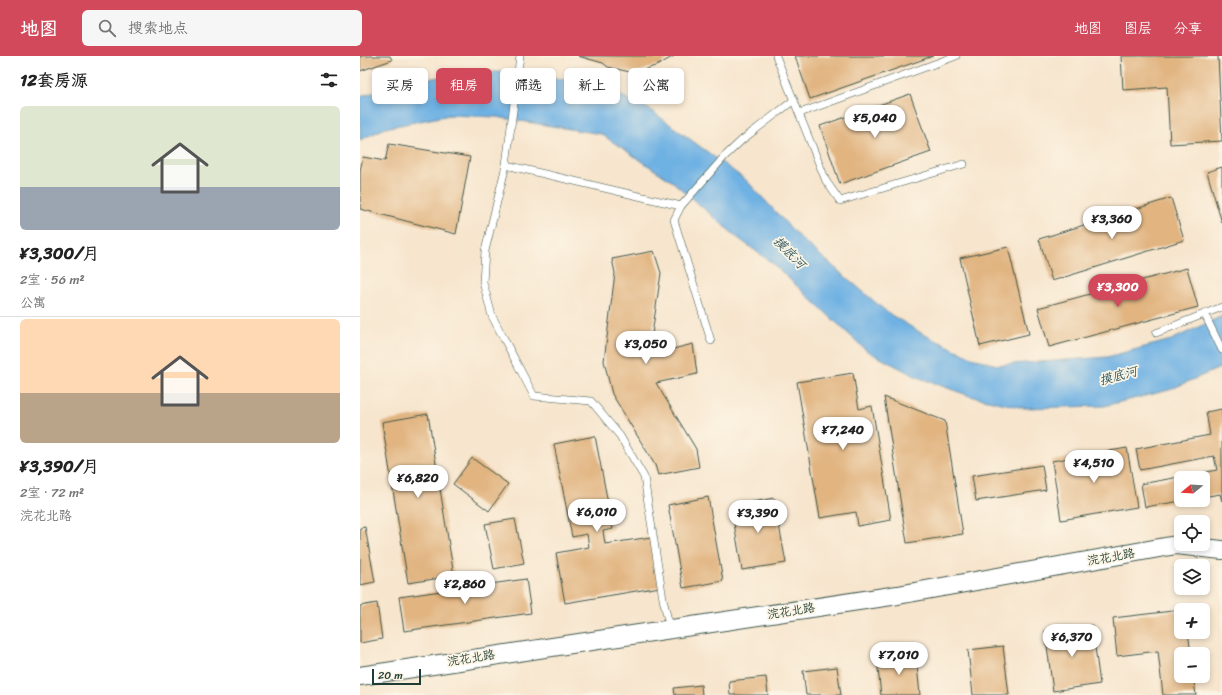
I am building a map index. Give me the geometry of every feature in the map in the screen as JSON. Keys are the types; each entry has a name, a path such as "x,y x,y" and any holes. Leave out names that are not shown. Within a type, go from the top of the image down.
{"street":[{"name":"浣花北路","path":"360,676 521,650 670,630 898,594 1176,545 1222,550"}],"lane":[{"path":"520,56 506,165 485,251 483,282 492,316 534,396 591,401 620,436 644,477 663,599 670,630"},
{"path":"776,56 826,181 840,200 964,164"},
{"path":"800,113 956,56"},
{"path":"711,341 674,220 681,206 689,199 725,156 742,140 794,100"},
{"path":"506,165 681,206"},
{"path":"1156,333 1206,315 1222,307"},
{"path":"1206,315 1222,350"}],"water":[{"name":"摸底河","path":"492,72 500,72 500,104 556,104 556,79 564,80 564,104 620,104 620,95 628,99 628,104 638,104 649,109 747,181 800,238 888,313 923,334 973,358 997,365 1107,357 1171,340 1222,316 1222,367 1169,390 1104,406 1024,408 970,396 917,377 867,351 772,263 738,238 673,182 601,134 496,117 450,115 385,128 360,140 360,96 372,93 372,104 428,104 428,79 436,78 436,104 492,104"}],"building":[{"path":"360,56 390,56 392,60 360,71"},
{"path":"578,56 674,56 658,65 649,68 628,68 628,72 620,70 620,68 608,67 603,63"},
{"path":"795,56 933,56 810,99"},
{"path":"1121,56 1218,56 1222,141 1170,144 1167,87 1123,90"},
{"path":"910,94 931,152 840,184 820,126"},
{"path":"389,144 470,157 456,234 360,209 360,171 363,157 385,161"},
{"path":"1222,167 1222,223 1207,172"},
{"path":"1171,198 1184,240 1052,281 1039,239"},
{"path":"1008,247 1029,334 980,346 960,258"},
{"path":"654,251 661,273 649,355 693,344 697,374 656,383 696,449 699,467 658,475 655,465 612,394 604,361 615,273 612,259"},
{"path":"1187,268 1198,307 1049,347 1038,308"},
{"path":"853,373 859,409 872,406 891,520 858,526 856,512 820,518 797,382"},
{"path":"884,397 945,421 963,534 907,543"},
{"path":"1222,409 1222,501 1220,494 1210,496 1210,471 1217,470 1214,456 1140,470 1136,449 1210,435 1206,412"},
{"path":"428,414 454,576 408,583 382,422"},
{"path":"595,436 613,529 603,531 605,544 651,537 660,587 565,603 556,553 589,547 587,534 572,537 554,444"},
{"path":"1127,448 1137,507 1061,520 1052,461"},
{"path":"472,458 508,484 489,511 453,484"},
{"path":"1042,465 1046,490 976,501 972,476"},
{"path":"1174,478 1174,502 1145,507 1141,484"},
{"path":"708,497 723,581 683,588 668,505"},
{"path":"774,498 786,563 742,570 731,506"},
{"path":"515,519 524,563 494,569 485,524"},
{"path":"365,527 375,582 360,585 360,528"},
{"path":"526,579 531,613 404,631 399,597"},
{"path":"377,603 382,639 360,643 360,606"},
{"path":"1174,611 1174,639 1189,639 1190,647 1174,647 1174,683 1194,683 1196,695 1163,695 1158,651 1117,656 1113,618"},
{"path":"1092,625 1100,684 1053,691 1045,631"},
{"path":"1003,646 1009,695 973,695 968,650"},
{"path":"916,656 920,695 881,695 877,660"},
{"path":"837,667 841,695 806,695 803,671"},
{"path":"766,677 768,695 730,695 729,681"},
{"path":"701,685 702,695 675,695 674,688"}]}
